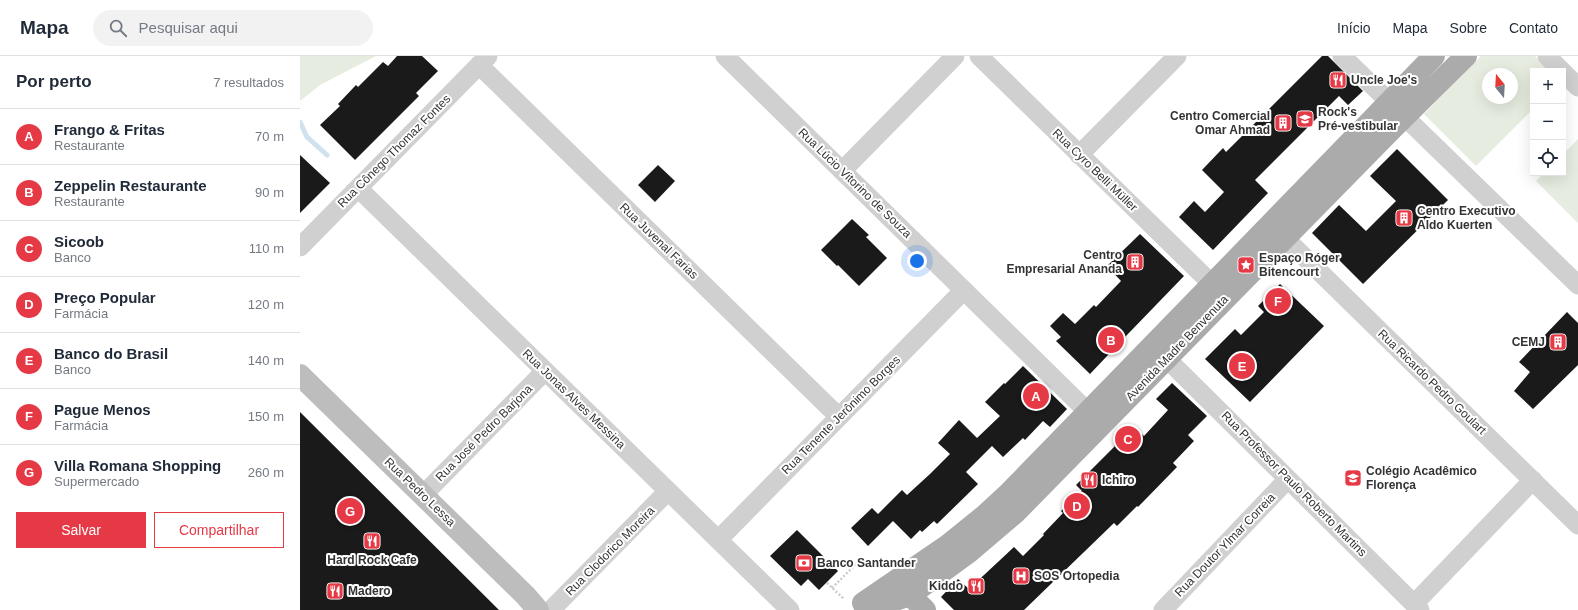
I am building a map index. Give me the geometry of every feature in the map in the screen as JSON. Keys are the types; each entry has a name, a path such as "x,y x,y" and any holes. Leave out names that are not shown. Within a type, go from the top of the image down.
{"main road":[{"name":"Avenida Madre Benvenuta","path":"866,610 917,603 968,552 1016,512 1285,238 1397,109 1434,56"},
{"name":"Avenida Madre Benvenuta","path":"848,605 948,545 984,516 1010,492 1212,284 1397,109 1466,56"}],"street":[{"name":"Rua Lúcio Vitorino de Souza","path":"725,56 1088,412"},
{"path":"842,171 955,56"},
{"name":"Rua Cyro Belli Müller","path":"979,56 1212,284"},
{"path":"1079,155 1176,56"},
{"path":"1342,56 1578,285"},
{"path":"1547,56 1560,68"},
{"name":"Rua Cônego Thomaz Fontes","path":"300,247 484,60"},
{"name":"Rua Juvenal Farias","path":"484,60 839,417"},
{"path":"1566,74 1578,87"},
{"name":"Rua Jonas Alves Messina","path":"358,188 790,610"},
{"name":"Rua Ricardo Pedro Goulart","path":"1285,238 1578,525"},
{"name":"Rua Tenente Jerônimo Borges","path":"718,540 964,290"},
{"name":"Rua Professor Paulo Roberto Martins","path":"1167,359 1417,607"},
{"name":"Rua José Pedro Barjona","path":"423,495 545,371"},
{"name":"Rua Pedro Lessa","path":"300,375 525,595 538,610"},
{"name":"Rua Doutor Ylmar Correia","path":"1167,609 1288,479"},
{"path":"1417,607 1533,480"},
{"name":"Rua Clodorico Moreira","path":"551,610 668,491"}],"path":[{"path":"832,588 858,562"},
{"path":"827,582 848,605"}],"shaded area":[{"path":"300,56 376,56 320,85 300,101"},
{"path":"1481,56 1535,56 1547,68 1530,68 1530,112 1476,166 1424,114"},
{"path":"1578,139 1578,223 1536,181 1541,176 1566,176 1566,151"}],"building":[{"path":"397,56 422,56 438,71 416,93 419,96 355,160 320,125 340,106 338,104 356,85 358,87 383,62 388,66"},
{"path":"1322,56 1328,56 1363,91 1348,105 1339,96 1255,180 1268,193 1213,250 1179,217 1194,201 1205,212 1224,192 1202,170 1223,148 1226,152"},
{"name":"Centro Executivo Aldo Kuerten","path":"1397,149 1448,200 1363,284 1312,233 1339,205 1366,231 1396,201 1370,176"},
{"path":"300,155 330,183 300,213"},
{"path":"658,165 675,181 655,202 638,185"},
{"path":"852,219 869,235 866,237 887,258 859,286 821,250"},
{"path":"1140,234 1184,276 1090,374 1056,341 1061,337 1050,326 1063,313 1075,324 1094,305 1096,307 1121,281 1107,266"},
{"path":"1280,284 1324,326 1250,402 1205,359 1235,329 1241,335 1264,312 1258,306"},
{"name":"CEMJ","path":"1567,312 1578,323 1578,365 1533,409 1514,391 1530,372 1519,362"},
{"path":"1023,366 1067,409 1050,427 1043,421 1025,440 1023,438 1003,457 992,446 966,472 978,484 937,524 934,521 922,532 920,530 911,539 893,521 868,546 851,528 872,508 878,514 902,490 907,495 950,454 938,443 959,420 977,438 1000,416 985,402"},
{"path":"1172,383 1207,416 1188,435 1194,441 1173,463 1177,467 1138,507 1137,506 1117,526 1114,523 1024,610 954,610 941,597 958,579 969,589 1014,547 1023,556 1063,513 1061,511 1082,491 1076,485 1115,446 1114,445 1132,425 1144,436 1168,410 1156,399"},
{"path":"300,412 499,610 300,610"},
{"name":"Banco Santander","path":"797,530 838,571 819,590 808,579 801,586 770,556"}],"waterway":[{"path":"300,122 307,137 327,155"}],"place":[{"name":"Uncle Joe's","path":"1338,80"},
{"name":"Rock's Pré-vestibular","path":"1305,119"},
{"name":"Centro Comercial Omar Ahmad","path":"1283,123"},
{"name":"Centro Executivo Aldo Kuerten","path":"1404,218"},
{"name":"Centro Empresarial Ananda","path":"1135,262"},
{"name":"Espaço Róger Bitencourt","path":"1246,265"},
{"name":"Pague Menos","path":"1278,301"},
{"name":"Zeppelin Restaurante","path":"1111,340"},
{"name":"CEMJ","path":"1558,342"},
{"name":"Banco do Brasil","path":"1242,366"},
{"name":"Frango & Fritas","path":"1036,396"},
{"name":"Sicoob","path":"1128,439"},
{"name":"Colégio Acadêmico Florença","path":"1353,478"},
{"name":"Ichiro","path":"1089,480"},
{"name":"Preço Popular","path":"1077,506"},
{"name":"Villa Romana Shopping","path":"350,511"},
{"name":"Hard Rock Cafe","path":"372,541"},
{"name":"Banco Santander","path":"804,563"},
{"name":"SOS Ortopedia","path":"1021,576"},
{"name":"Kiddo","path":"976,586"},
{"name":"Madero","path":"335,591"}]}
